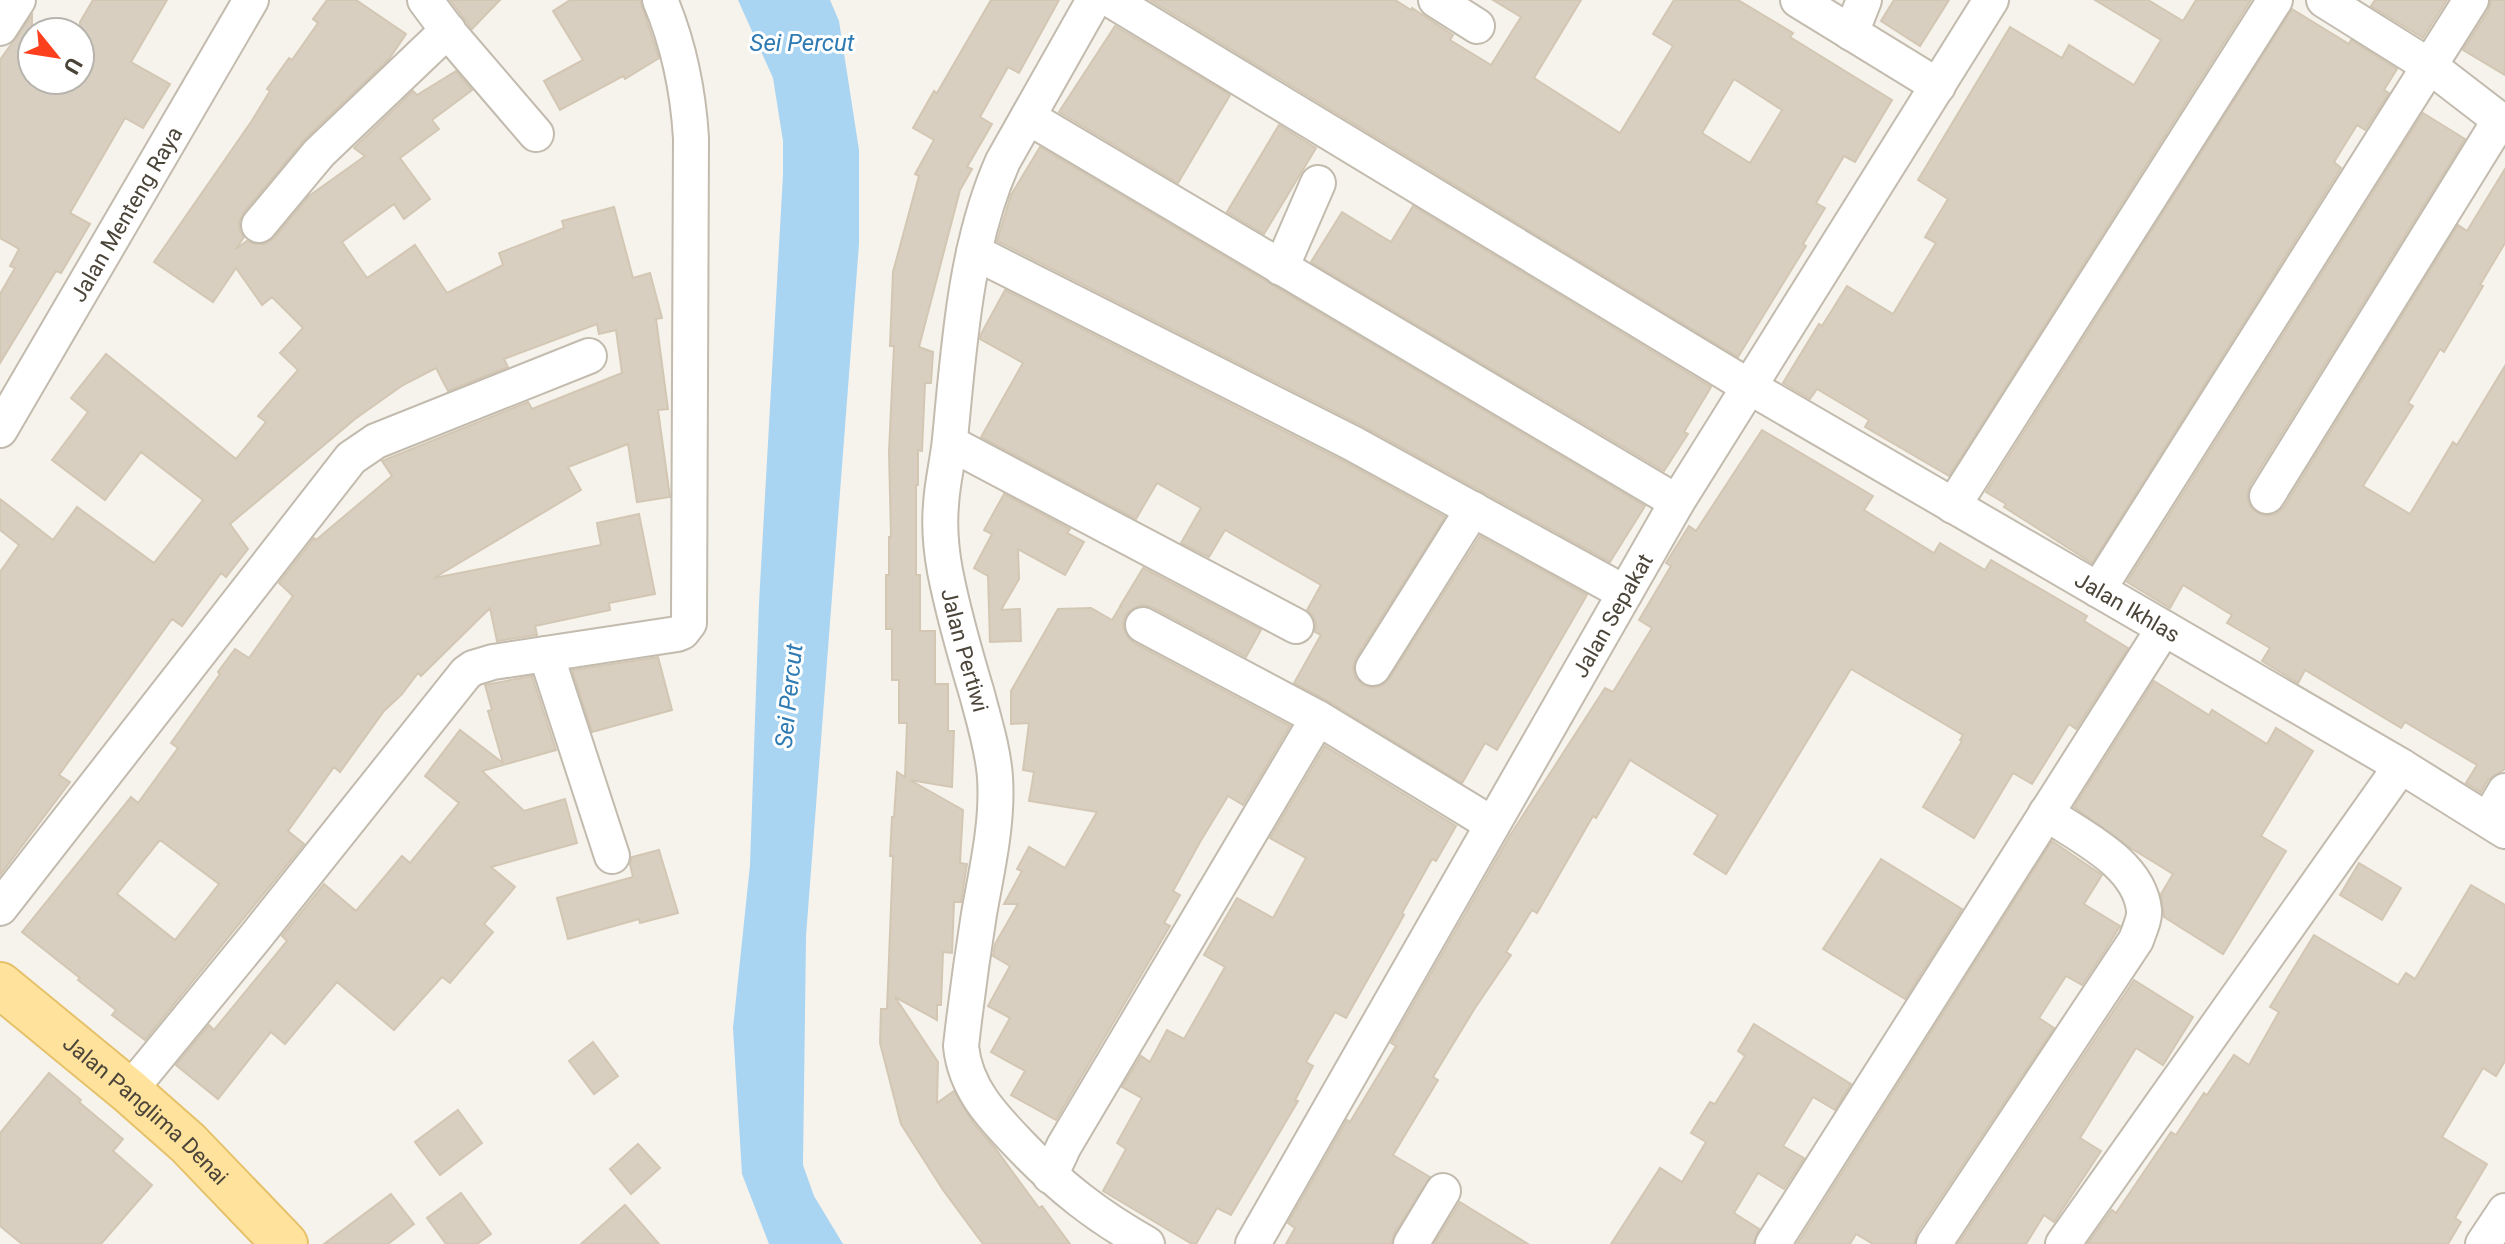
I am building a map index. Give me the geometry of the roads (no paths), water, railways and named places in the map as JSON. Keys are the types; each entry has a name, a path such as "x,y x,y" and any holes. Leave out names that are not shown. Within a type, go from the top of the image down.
{"main road":[{"name":"Jalan Panglima Denai","path":"0,985 188,1143 285,1244"}],"street":[{"path":"0,28 18,0"},
{"name":"Jalan Menteng Raya","path":"0,430 251,0"},
{"path":"425,0 536,134"},
{"path":"129,1091 253,940 458,680 482,665 677,634 686,629 690,618 688,359 691,138 684,74 674,35 660,0"},
{"name":"Jalan Pertiwi","path":"1094,0 1028,117 986,203 974,252 956,373 940,532 945,572 995,774 994,830 962,1032 963,1062 981,1101 1050,1176 1103,1218 1147,1244"},
{"name":"Jalan Ikhlas","path":"1111,0 1748,386 2401,766 2499,814"},
{"path":"1436,0 1477,26"},
{"path":"1798,0 1938,86"},
{"path":"1851,33 1864,0"},
{"name":"Jalan Sepakat","path":"1253,1244 1677,502 1991,0"},
{"path":"1953,506 2275,0"},
{"path":"2267,496 2503,122 2431,67 2324,0"},
{"path":"2098,590 2471,0"},
{"path":"259,225 319,153 448,30"},
{"path":"1028,117 1677,502"},
{"path":"1281,268 1318,183"},
{"path":"974,252 1352,443 1625,593"},
{"path":"0,908 351,458 376,441 589,356"},
{"path":"950,443 1296,626"},
{"path":"1373,668 1473,509"},
{"path":"1143,625 1318,718 1492,824"},
{"path":"1773,1244 2164,628"},
{"path":"546,654 612,856"},
{"path":"1050,1176 1064,1146 1318,718"},
{"path":"2063,1244 2401,766"},
{"path":"1934,1244 2136,940 2145,913 2137,886 2123,866 2046,813"},
{"path":"1411,1244 1443,1191"},
{"path":"2483,1244 2505,1211"}],"water":[{"name":"Sei Percut","path":"738,0 830,0 839,21 859,150 859,244 806,936 803,1165 814,1196 843,1244 769,1244 742,1174 733,1028 750,865 759,603 783,141 773,78"}]}
